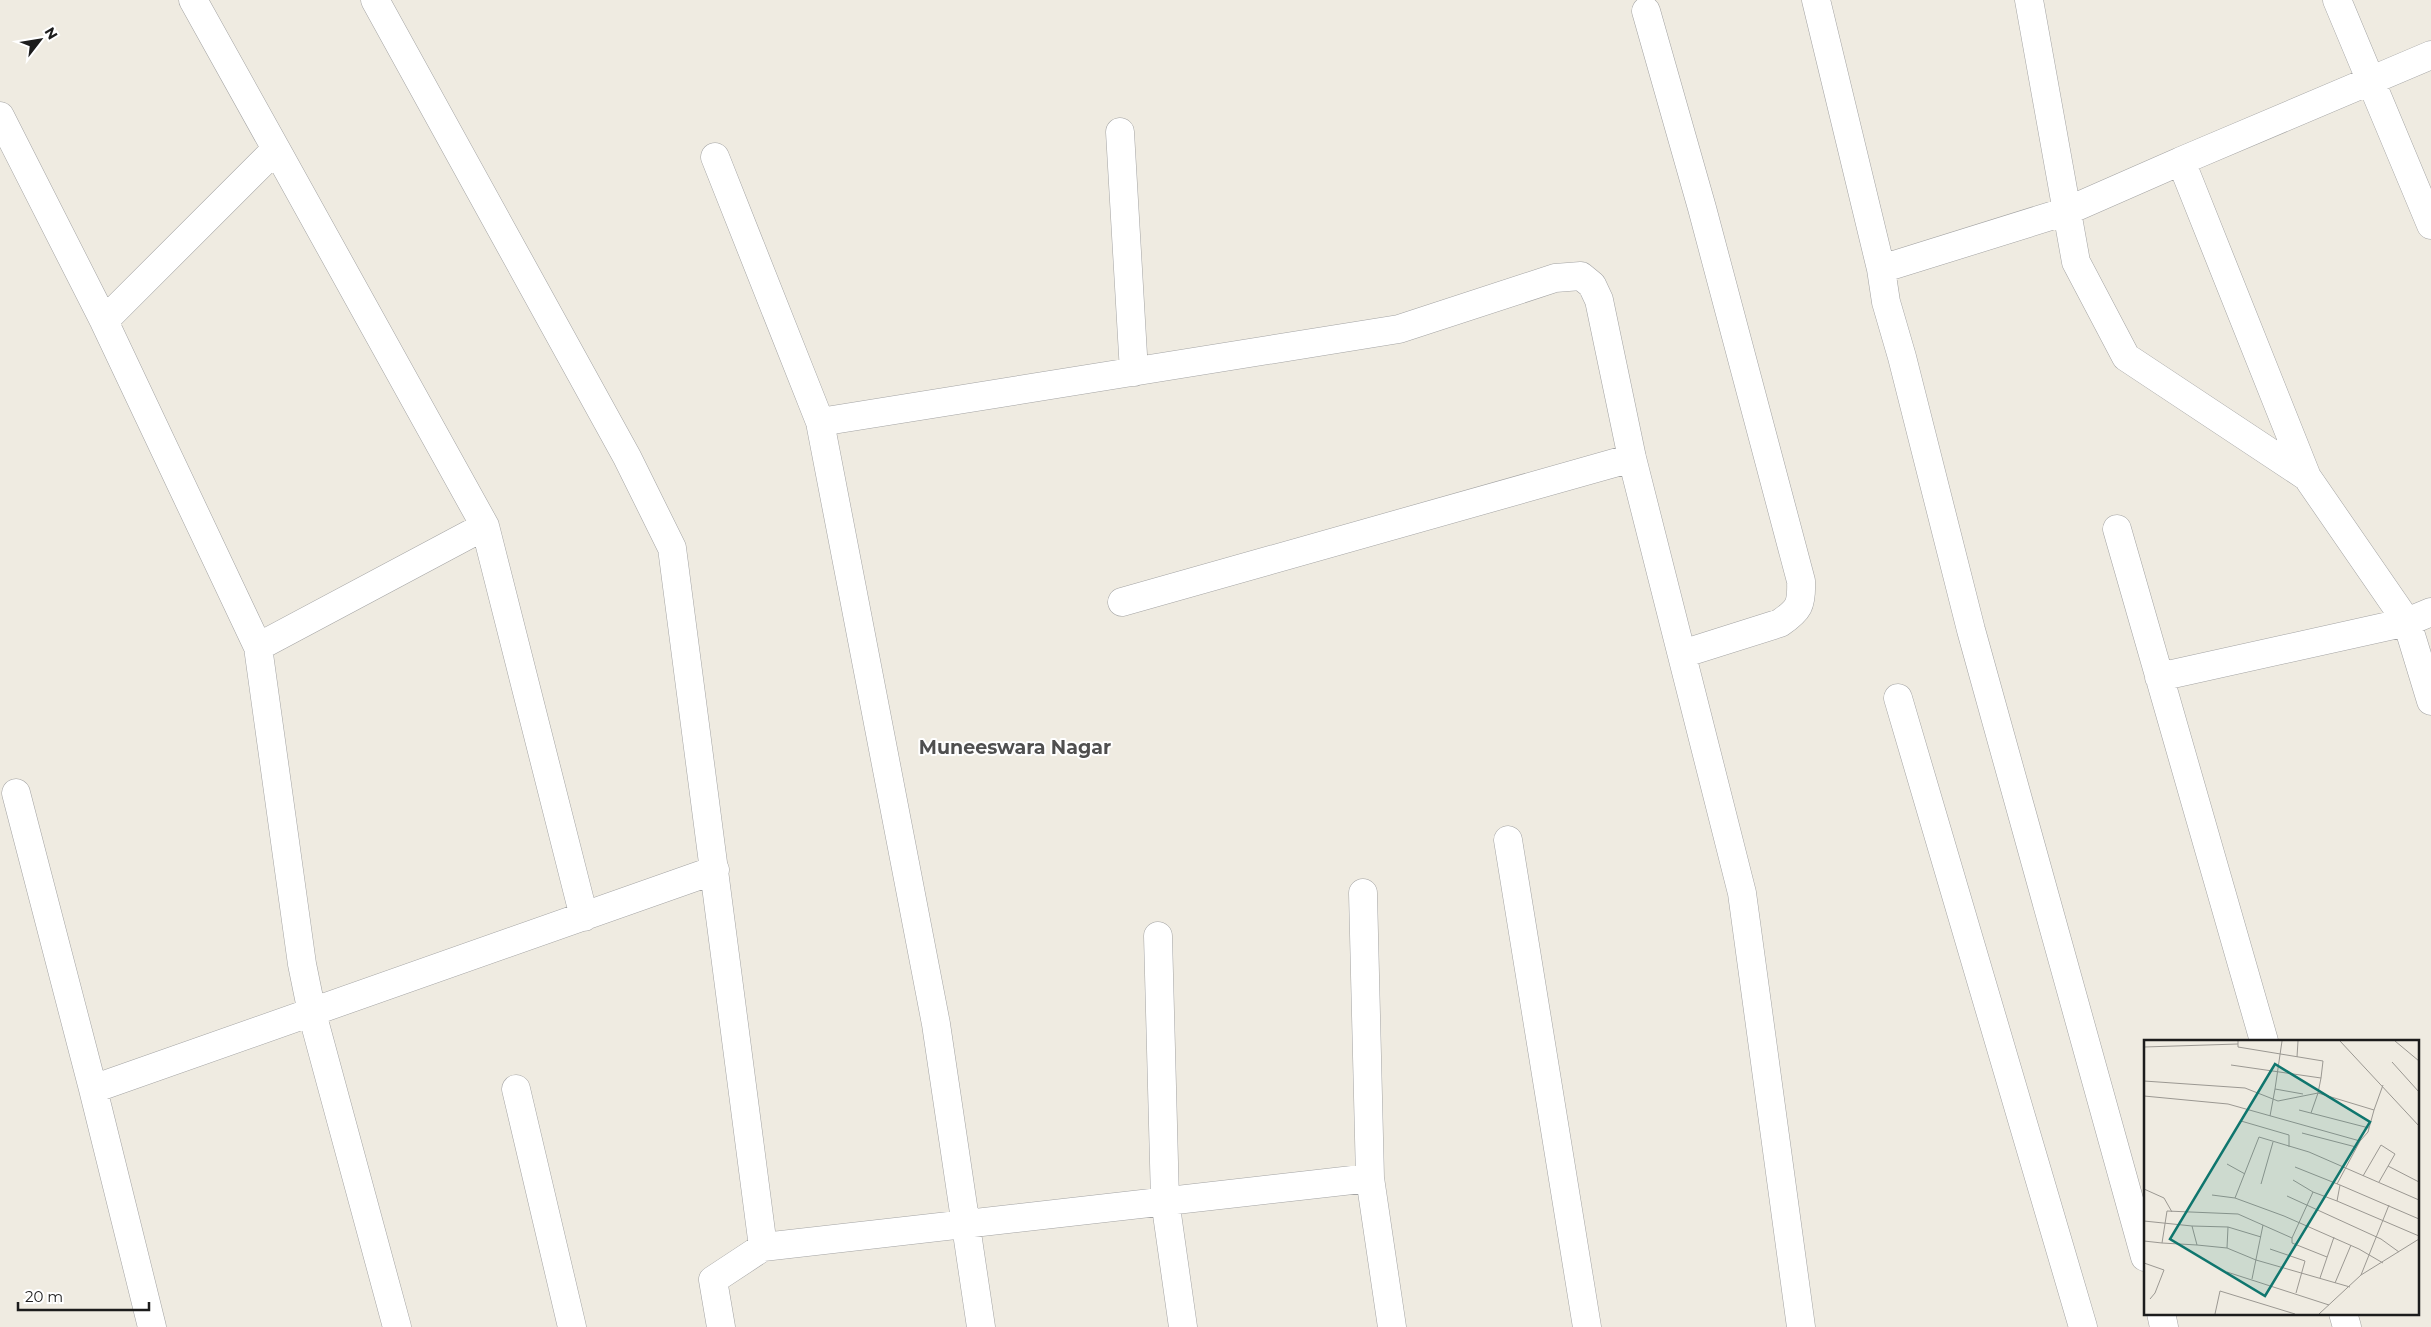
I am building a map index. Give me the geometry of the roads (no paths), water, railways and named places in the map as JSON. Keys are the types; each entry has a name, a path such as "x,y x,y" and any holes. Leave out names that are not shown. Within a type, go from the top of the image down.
{"street":[{"path":"193,0 485,526 584,917"},
{"path":"375,0 627,457 672,548 716,870 763,1246"},
{"path":"1816,0 1881,269 1886,302 1902,357 1971,630 2144,1253"},
{"path":"2029,0 2076,262 2126,357 2307,477"},
{"path":"2337,0 2431,225"},
{"path":"1646,11 1702,208 1801,581 1802,597 1799,606 1780,623 1682,654"},
{"path":"1881,269 2066,211 2370,82 2431,54"},
{"path":"0,116 104,321 258,646 302,964 312,1012 398,1327"},
{"path":"1120,132 1134,372"},
{"path":"104,321 276,149"},
{"path":"715,157 820,422 936,1024 981,1327"},
{"path":"2181,161 2307,477 2419,617 2431,702"},
{"path":"820,422 1398,329 1555,278 1581,276 1592,285 1598,300 1632,458 1742,893 1801,1327"},
{"path":"1122,602 1632,458"},
{"path":"258,646 485,526"},
{"path":"2117,529 2264,1040"},
{"path":"2159,677 2419,617"},
{"path":"1898,698 2083,1327"},
{"path":"16,793 93,1089 152,1327"},
{"path":"1508,840 1587,1327"},
{"path":"93,1089 716,870"},
{"path":"1363,893 1370,1178 1392,1327"},
{"path":"1158,936 1166,1200 1183,1327"},
{"path":"516,1089 572,1327"},
{"path":"721,1327 713,1280 763,1246 1370,1178"},
{"path":"2161,1314 2164,1327"},
{"path":"2343,1314 2347,1327"}],"district":[{"name":"Muneeswara Nagar","path":"1015,747"}]}
